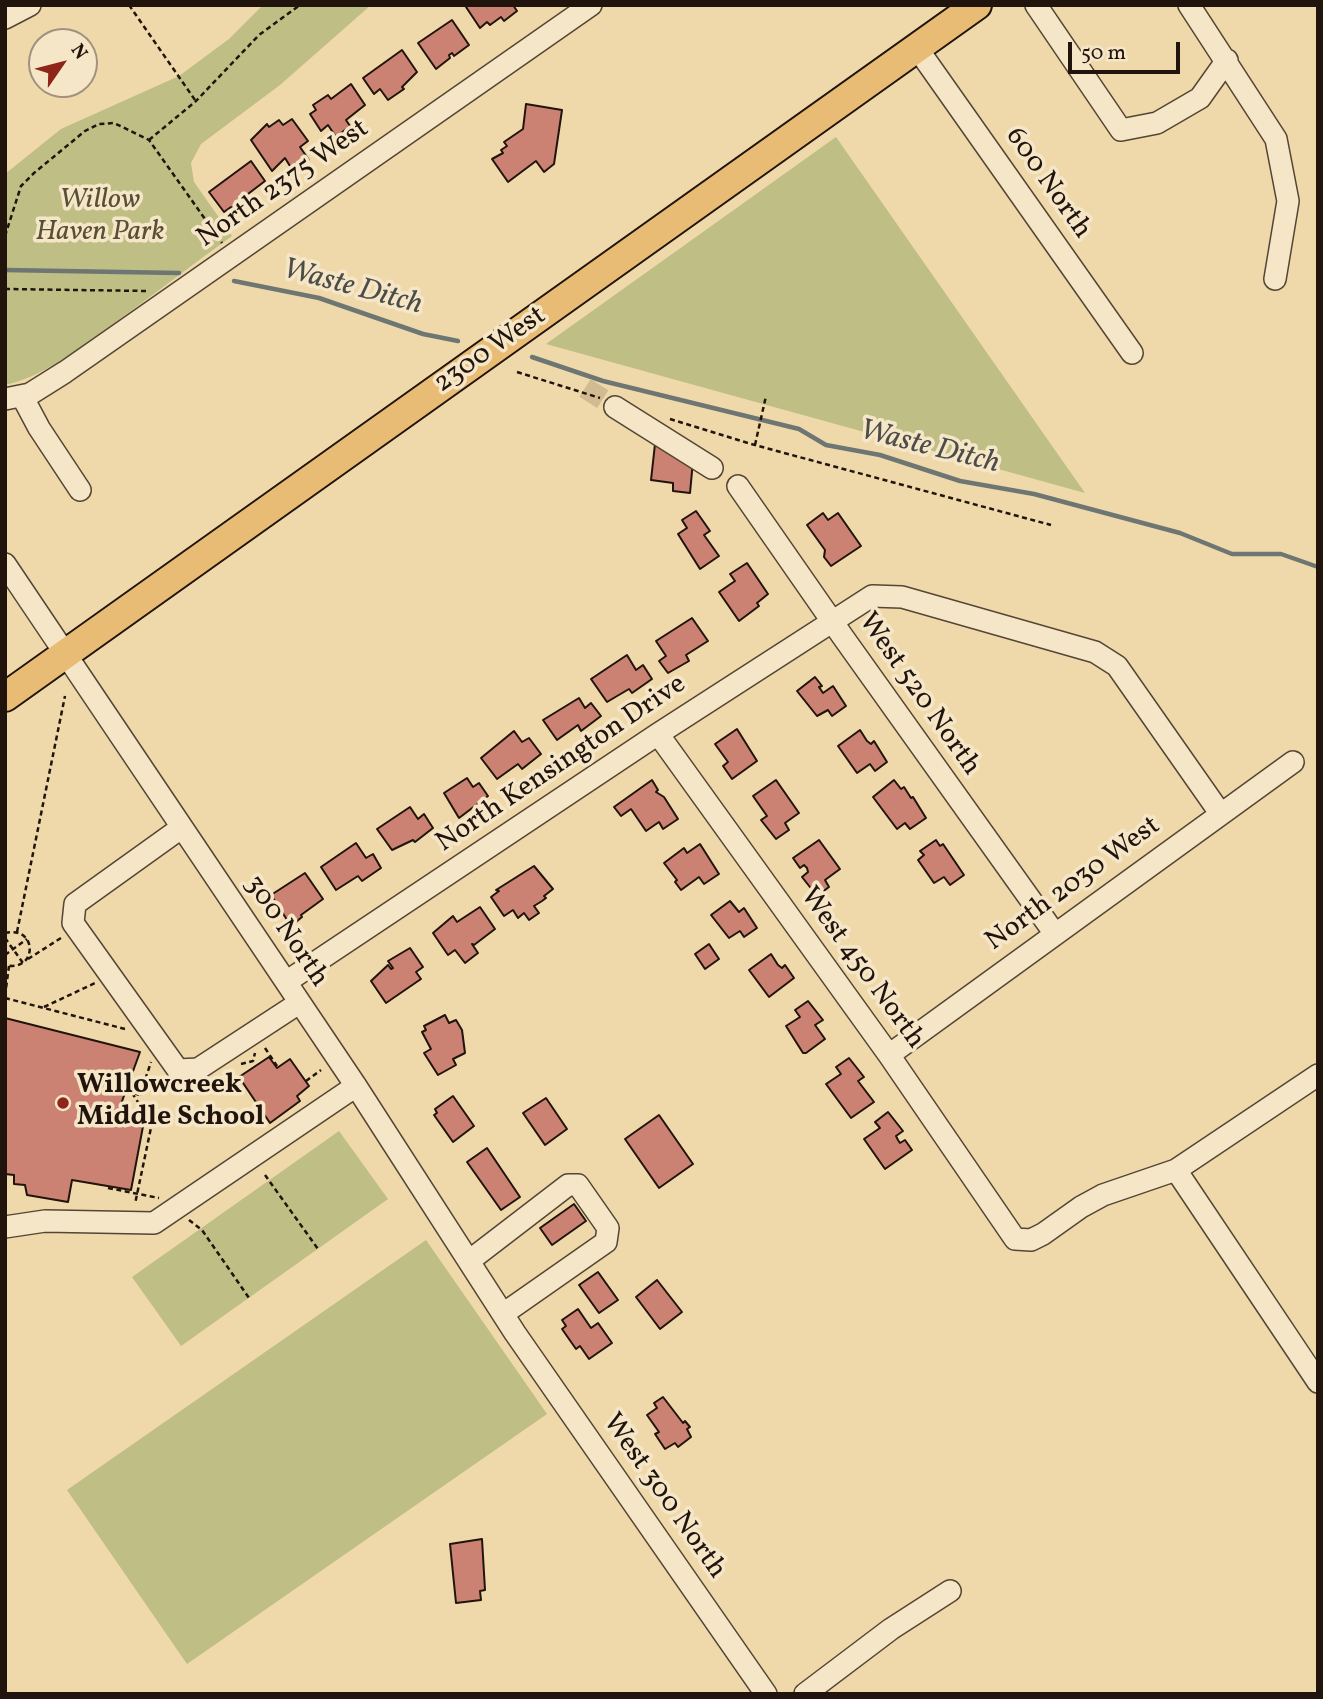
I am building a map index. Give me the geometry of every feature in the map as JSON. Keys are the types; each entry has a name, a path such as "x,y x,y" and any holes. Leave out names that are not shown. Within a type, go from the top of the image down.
{"main road":[{"name":"2300 West","path":"5,697 977,5"}],"street":[{"path":"5,18 30,5"},
{"name":"North 2375 West","path":"13,398 30,394 65,372 591,5"},
{"path":"1036,5 1121,130 1157,122 1200,98 1227,60"},
{"path":"1189,5 1276,139 1288,201 1275,279"},
{"name":"600 North","path":"917,48 1132,353"},
{"path":"13,398 39,428 80,490"},
{"path":"611,404 712,468"},
{"name":"West 520 North","path":"738,486 1055,934"},
{"name":"300 North","path":"5,564 356,1086 515,1333"},
{"name":"North Kensington Drive","path":"286,982 872,596 902,597 1095,652 1117,666 1220,813"},
{"name":"West 450 North","path":"659,734 889,1055 1015,1239 1031,1240 1103,1195 1175,1170"},
{"name":"North 2030 West","path":"889,1055 1293,762"},
{"path":"181,828 75,904 73,923 178,1070 198,1069 299,1003"},
{"path":"1318,1074 1175,1170 1318,1382"},
{"path":"5,1227 45,1221 154,1223 356,1086"},
{"path":"469,1261 568,1185 578,1185 608,1228 606,1242 503,1314"},
{"name":"West 300 North","path":"515,1333 765,1694"},
{"path":"805,1694 891,1629 950,1591"}],"path":[{"path":"129,5 196,101"},
{"path":"149,140 196,101 259,34 300,5"},
{"path":"5,236 21,186 85,131 99,124 114,123 149,140 222,243"},
{"path":"5,289 142,290 156,293"},
{"path":"517,372 611,404"},
{"path":"755,445 766,396"},
{"path":"660,416 755,445 1051,525"},
{"path":"17,932 65,695"},
{"path":"5,933 17,932 27,939 30,950 24,962"},
{"path":"65,935 17,966 7,966 5,997 136,1032"},
{"path":"5,938 24,962"},
{"path":"5,955 27,939"},
{"path":"43,1008 97,982"},
{"path":"259,1040 277,1066"},
{"path":"140,1096 152,1059"},
{"path":"306,1081 321,1070"},
{"path":"126,1091 140,1096 172,1082"},
{"path":"130,1223 152,1123 132,1093"},
{"path":"265,1175 318,1249"},
{"path":"108,1188 163,1199"},
{"path":"184,1216 202,1230 249,1298"}],"green space":[{"name":"Willow Haven Park","path":"263,5 371,5 280,85 201,144 191,163 194,182 232,236 69,355 32,376 5,385 5,174 61,129 179,76 229,39"},
{"path":"836,137 1085,493 546,344"},
{"path":"339,1131 388,1199 181,1346 132,1277"},
{"path":"426,1240 547,1414 187,1664 67,1490"}],"building":[{"path":"513,5 517,11 504,21 501,17 480,28 466,7"},
{"path":"452,20 469,45 454,56 452,53 449,55 450,58 436,69 418,43"},
{"path":"402,50 417,72 402,87 404,89 388,100 380,89 374,94 363,78"},
{"path":"351,84 365,105 346,120 350,126 336,137 328,125 321,131 310,114 316,110 313,105 328,95 331,99"},
{"path":"526,104 562,110 554,164 544,172 536,161 508,182 492,159 503,153 501,150 507,146 504,142 523,129"},
{"path":"292,119 308,141 300,147 309,160 293,171 285,158 272,171 251,140 267,124 269,127 279,120 283,125"},
{"path":"251,161 265,181 244,197 248,203 235,213 231,207 224,212 209,192"},
{"path":"655,444 693,461 690,493 673,491 673,483 651,480"},
{"path":"696,511 710,531 704,535 719,556 700,569 678,534 687,528 682,520"},
{"path":"823,513 828,520 838,513 861,546 831,566 824,557 825,550 807,525"},
{"path":"747,563 768,594 757,603 759,606 739,621 719,592 735,581 730,574"},
{"path":"692,618 708,641 686,655 689,661 668,673 659,661 666,656 656,641"},
{"path":"627,655 636,670 643,665 652,679 632,693 629,689 607,702 591,679"},
{"path":"815,677 822,686 819,687 823,693 833,686 846,706 832,716 828,710 817,716 797,691"},
{"path":"579,698 585,708 591,703 601,716 581,731 578,725 557,740 543,720"},
{"path":"737,729 757,761 732,779 723,766 728,762 715,744"},
{"path":"860,730 867,741 871,744 874,741 887,762 875,771 870,764 857,773 838,746"},
{"path":"514,731 522,742 529,738 541,754 522,769 518,764 497,779 481,758"},
{"path":"467,778 473,787 479,783 488,796 459,818 444,793"},
{"path":"652,780 658,790 656,792 664,797 678,819 663,829 659,822 646,831 631,809 621,816 614,807"},
{"path":"776,780 799,813 785,823 789,830 776,839 761,820 767,816 753,796"},
{"path":"894,780 913,797 926,818 910,829 905,823 897,829 873,797"},
{"path":"410,807 418,819 424,814 433,828 415,842 413,840 392,850 377,829"},
{"path":"819,840 840,869 825,880 829,887 817,896 802,877 808,872 807,868 804,865 800,868 793,858"},
{"path":"936,840 940,846 943,844 964,875 950,885 944,877 934,883 918,860 924,855 920,851"},
{"path":"356,843 366,858 373,854 381,868 362,881 358,876 336,890 321,867"},
{"path":"700,844 719,874 704,884 699,877 681,890 664,863 684,848 687,853"},
{"path":"534,866 553,889 534,906 539,913 529,920 524,913 518,918 513,910 504,916 491,897 499,891 496,890"},
{"path":"305,873 323,899 291,926 271,895"},
{"path":"730,901 739,912 744,908 757,928 744,937 740,931 729,938 711,915"},
{"path":"480,907 495,929 472,944 478,953 465,963 455,950 448,955 433,933 453,916 457,922"},
{"path":"709,944 719,959 705,969 695,954"},
{"path":"410,948 423,967 416,972 421,979 386,1003 371,981 388,965 393,968 388,961"},
{"path":"771,954 778,965 782,968 785,965 794,978 769,997 749,970"},
{"path":"808,1001 823,1020 815,1025 825,1039 803,1053 786,1026 800,1017 795,1010"},
{"path":"445,1015 449,1023 456,1020 462,1030 465,1053 453,1059 456,1065 438,1075 424,1053 431,1049 422,1032 426,1030 424,1026"},
{"name":"Willowcreek Middle School","path":"5,1018 140,1052 117,1115 144,1121 131,1190 72,1180 68,1202 27,1195 25,1185 14,1184 14,1175 5,1174"},
{"path":"269,1057 277,1068 290,1059 309,1086 297,1096 300,1101 270,1123 239,1077"},
{"path":"849,1058 864,1077 858,1081 874,1102 851,1118 826,1084 841,1074 836,1067"},
{"path":"453,1096 474,1126 453,1142 434,1115 437,1113 435,1109"},
{"path":"546,1098 567,1129 545,1145 523,1113"},
{"path":"888,1112 903,1131 896,1136 898,1140 900,1143 905,1140 912,1150 885,1169 864,1139 880,1128 875,1122"},
{"path":"659,1115 693,1164 659,1188 625,1139"},
{"path":"487,1148 520,1197 501,1210 467,1162"},
{"path":"574,1204 586,1221 552,1245 540,1228"},
{"path":"598,1272 618,1300 599,1313 579,1285"},
{"path":"657,1280 682,1312 660,1329 636,1297"},
{"path":"578,1309 591,1328 598,1323 612,1343 589,1359 580,1346 576,1349 562,1329 566,1326 562,1320"},
{"path":"663,1397 683,1423 685,1421 690,1427 687,1429 691,1437 678,1447 675,1443 665,1449 655,1434 659,1432 647,1415 657,1408 654,1403"},
{"path":"482,1539 485,1590 480,1591 481,1600 456,1603 450,1544"}],"waterway":[{"name":"Waste Ditch","path":"5,270 179,273"},
{"name":"Waste Ditch","path":"234,281 319,298 423,334 458,341"},
{"name":"Waste Ditch","path":"532,357 603,381 799,429 826,445 880,455 960,481 1034,494 1180,533 1232,554 1281,554 1318,567"}],"tunnel":[{"path":"585,388 615,407"}],"place":[{"name":"Willowcreek Middle School","path":"63,1103"}]}
